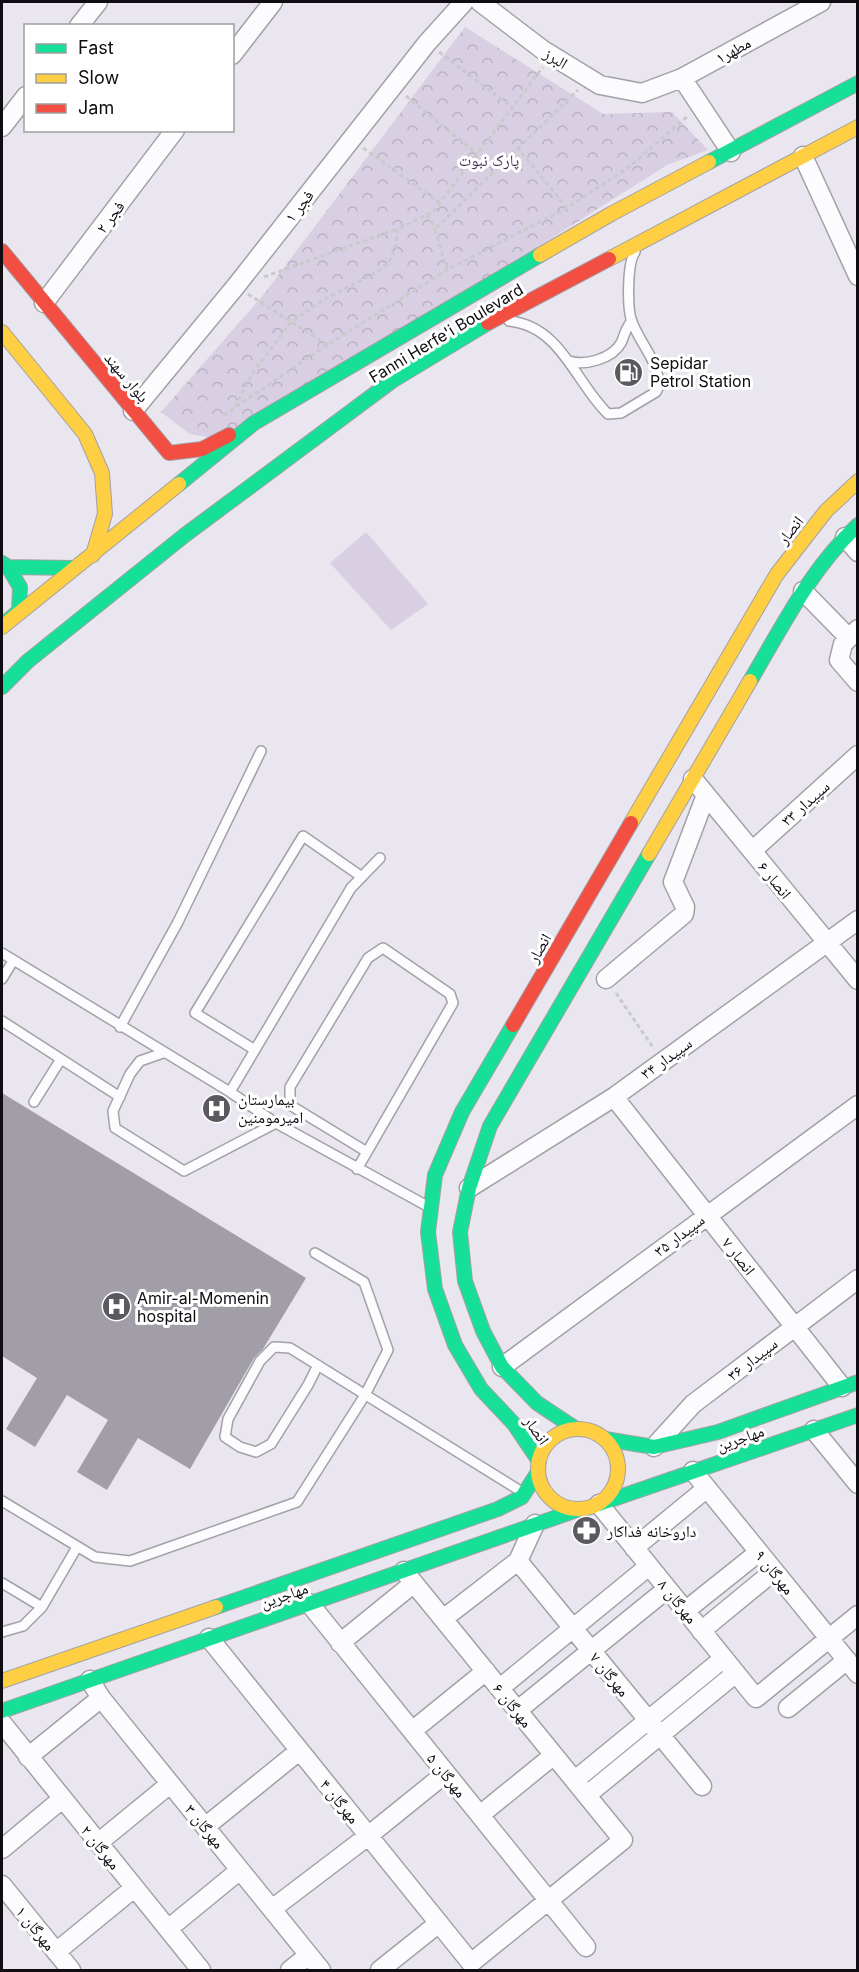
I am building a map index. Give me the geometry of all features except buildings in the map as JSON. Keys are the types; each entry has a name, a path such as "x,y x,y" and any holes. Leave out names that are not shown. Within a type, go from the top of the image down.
{"main road":[{"name":"Fanni Herfe'i Boulevard","path":"3,626 254,423 611,214 858,83"},
{"name":"Fanni Herfe'i Boulevard","path":"2,687 28,661 185,535 392,381 492,321 858,127"},
{"name":"بلوار سهند","path":"2,251 168,453 202,449 254,423"},
{"path":"2,332 86,434 102,473 105,514 93,555"},
{"name":"انصار","path":"538,1466 514,1424 481,1389 455,1345 435,1289 428,1232 435,1175 462,1112 544,1003 682,768 777,574 826,511 858,481"},
{"name":"انصار","path":"576,1428 537,1403 502,1368 483,1331 465,1281 460,1232 469,1188 490,1126 544,1003 682,768 803,591 851,531"},
{"path":"5,565 73,568"},
{"path":"3,626 19,611 20,587 5,565"},
{"name":"مهاجرین","path":"605,1439 654,1447 718,1432 850,1385"},
{"name":"مهاجرین","path":"599,1504 858,1415"},
{"path":"576,1428 587,1429 605,1439 617,1456 618,1478 608,1497 599,1504 577,1510 565,1508 546,1494 540,1483 538,1466 542,1451 556,1435 576,1428"},
{"name":"مهاجرین","path":"2,1681 498,1509 522,1497 538,1466"},
{"name":"مهاجرین","path":"2,1711 309,1603 409,1577 535,1524 577,1510"},
{"path":"202,1612 209,1638"},
{"path":"81,1654 90,1680"}],"street":[{"path":"81,24 98,2"},
{"path":"234,52 273,2"},
{"name":"فجر ۱","path":"133,411 239,282 427,43 464,2"},
{"name":"البرز","path":"480,2 552,56 600,85 642,93"},
{"name":"مطهر۱","path":"642,93 682,78 821,2"},
{"path":"682,78 731,152"},
{"path":"2,127 24,99"},
{"name":"فجر ۲","path":"44,303 173,132"},
{"path":"802,156 858,276"},
{"path":"851,531 858,552"},
{"path":"803,591 853,633 843,644 839,660 858,682"},
{"name":"سپیدار ۳۳","path":"752,851 858,755"},
{"name":"انصار ۶","path":"682,768 858,980"},
{"path":"606,979 684,914 685,907 673,882 706,795"},
{"name":"سپیدار ۳۴","path":"469,1188 614,1096 858,920"},
{"name":"انصار ۷","path":"614,1096 794,1326 850,1385"},
{"name":"سپیدار ۳۵","path":"502,1368 858,1105"},
{"name":"سپیدار ۳۶","path":"654,1447 693,1404 858,1279"},
{"path":"814,1430 858,1484"},
{"name":"مهرگان ۹","path":"693,1471 852,1667"},
{"path":"634,1548 707,1488"},
{"name":"مهرگان ۸","path":"599,1504 756,1698 829,1639"},
{"path":"443,1619 518,1561 535,1524"},
{"path":"686,1611 759,1552"},
{"name":"مهرگان ۷","path":"518,1561 702,1786"},
{"path":"500,1688 649,1566"},
{"path":"701,1631 774,1571"},
{"path":"340,1643 409,1577"},
{"name":"مهرگان ۶","path":"409,1577 623,1840 549,1900"},
{"path":"518,1710 667,1589"},
{"name":"مهرگان ۵","path":"309,1603 586,1947"},
{"path":"829,1639 858,1615"},
{"name":"مهرگان ۴","path":"209,1638 471,1963 549,1900"},
{"path":"574,1780 724,1658"},
{"path":"788,1708 852,1667"},
{"path":"412,1731 486,1671"},
{"path":"586,1795 736,1673"},
{"name":"مهرگان ۳","path":"90,1680 101,1698 321,1971"},
{"path":"28,1757 101,1698"},
{"name":"مهرگان ۲","path":"2,1722 201,1971"},
{"path":"205,1827 299,1750"},
{"path":"480,1815 554,1755"},
{"path":"272,1909 369,1836 446,1773"},
{"path":"98,1843 170,1784"},
{"path":"2,1849 63,1799"},
{"path":"168,1929 240,1870"},
{"name":"مهرگان ۱","path":"2,1887 71,1971"},
{"path":"56,1952 134,1888"},
{"path":"380,1971 439,1923"},
{"path":"290,1971 309,1955"}],"lane":[{"path":"492,321 525,322 550,340 569,361 598,404 608,414 621,413 656,392 659,386 658,370 654,359 632,321 630,278 632,256 643,240"},
{"path":"569,361 580,364 613,352 621,344 627,326 632,321"},
{"path":"120,1027 178,922 261,751"},
{"path":"255,1050 195,1013 303,836 362,877"},
{"path":"230,1092 351,888 380,858"},
{"path":"357,1168 367,1152 453,1003 450,994 383,948 368,958 290,1087 290,1105 367,1152"},
{"path":"2,953 230,1092 276,1123 431,1208"},
{"path":"2,979 13,961"},
{"path":"2,1021 120,1097"},
{"path":"163,1053 140,1061 130,1074 113,1111 115,1128 184,1171 276,1123"},
{"path":"34,1102 61,1059"},
{"path":"2,1501 95,1557 130,1561 297,1502 365,1395 388,1350 364,1282 315,1252"},
{"path":"318,1365 271,1444 256,1452 240,1447 225,1437 228,1419 260,1361 274,1347 290,1348 318,1365 365,1395 524,1493"},
{"path":"2,1632 23,1626 42,1607 78,1547"},
{"path":"2,1583 42,1607"}],"path":[{"path":"427,43 512,107"},
{"path":"239,282 268,277 397,229 433,212 552,56"},
{"path":"435,229 517,147 591,79"},
{"path":"393,86 477,154"},
{"path":"224,415 327,345 447,270 567,208 629,167 700,105"},
{"path":"351,139 440,203"},
{"path":"517,147 567,208"},
{"path":"427,214 435,229 447,270"},
{"path":"234,408 252,374 291,322 333,294 379,271 388,262 396,246 397,229"},
{"path":"239,282 291,322 327,345"},
{"path":"606,979 662,1061"}],"green space":[{"name":"پارک نبوت","path":"465,27 603,114 672,112 708,150 667,165 232,441 190,434 161,412 264,294"},
{"path":"366,532 428,604 391,630 330,563"}],"traffic: fast":[{"path":"709,162 858,83"},
{"path":"179,484 254,423 540,255"},
{"path":"2,687 28,661 185,535 392,381 488,323"},
{"path":"750,681 812,579 841,542 858,525"},
{"path":"2,563 8,567 73,568"},
{"path":"5,623 19,611 20,587 8,567"},
{"path":"576,1429 537,1403 502,1367 483,1331 465,1281 460,1232 469,1188 490,1126 649,854"},
{"path":"513,1025 462,1112 435,1175 428,1232 435,1289 455,1345 481,1389 514,1424 539,1461"},
{"path":"605,1439 654,1447 718,1432 858,1382"},
{"path":"599,1504 858,1415"},
{"path":"216,1607 498,1509 522,1497 538,1472"},
{"path":"2,1711 577,1510"}],"traffic: slow":[{"path":"609,259 858,127"},
{"path":"540,255 709,162"},
{"path":"2,332 85,434 102,473 105,514 93,555"},
{"path":"631,823 777,574 826,511 858,481"},
{"path":"2,627 179,484"},
{"path":"649,854 750,681"},
{"path":"570,1429 586,1429 607,1440 618,1461 618,1469 618,1477 607,1498 586,1509 570,1509 556,1503 544,1491 538,1477 538,1461 544,1447 556,1435 570,1429"},
{"path":"2,1681 216,1607"}],"traffic: jam":[{"path":"2,251 169,453 202,449 229,435"},
{"path":"488,323 609,259"},
{"path":"513,1025 631,823"}],"place":[{"name":"Sepidar Petrol Station","path":"629,372"},
{"name":"بیمارستان امیرمومنین","path":"217,1108"},
{"name":"Amir-al-Momenin hospital","path":"116,1307"},
{"name":"داروخانه فداکار","path":"586,1531"}]}
